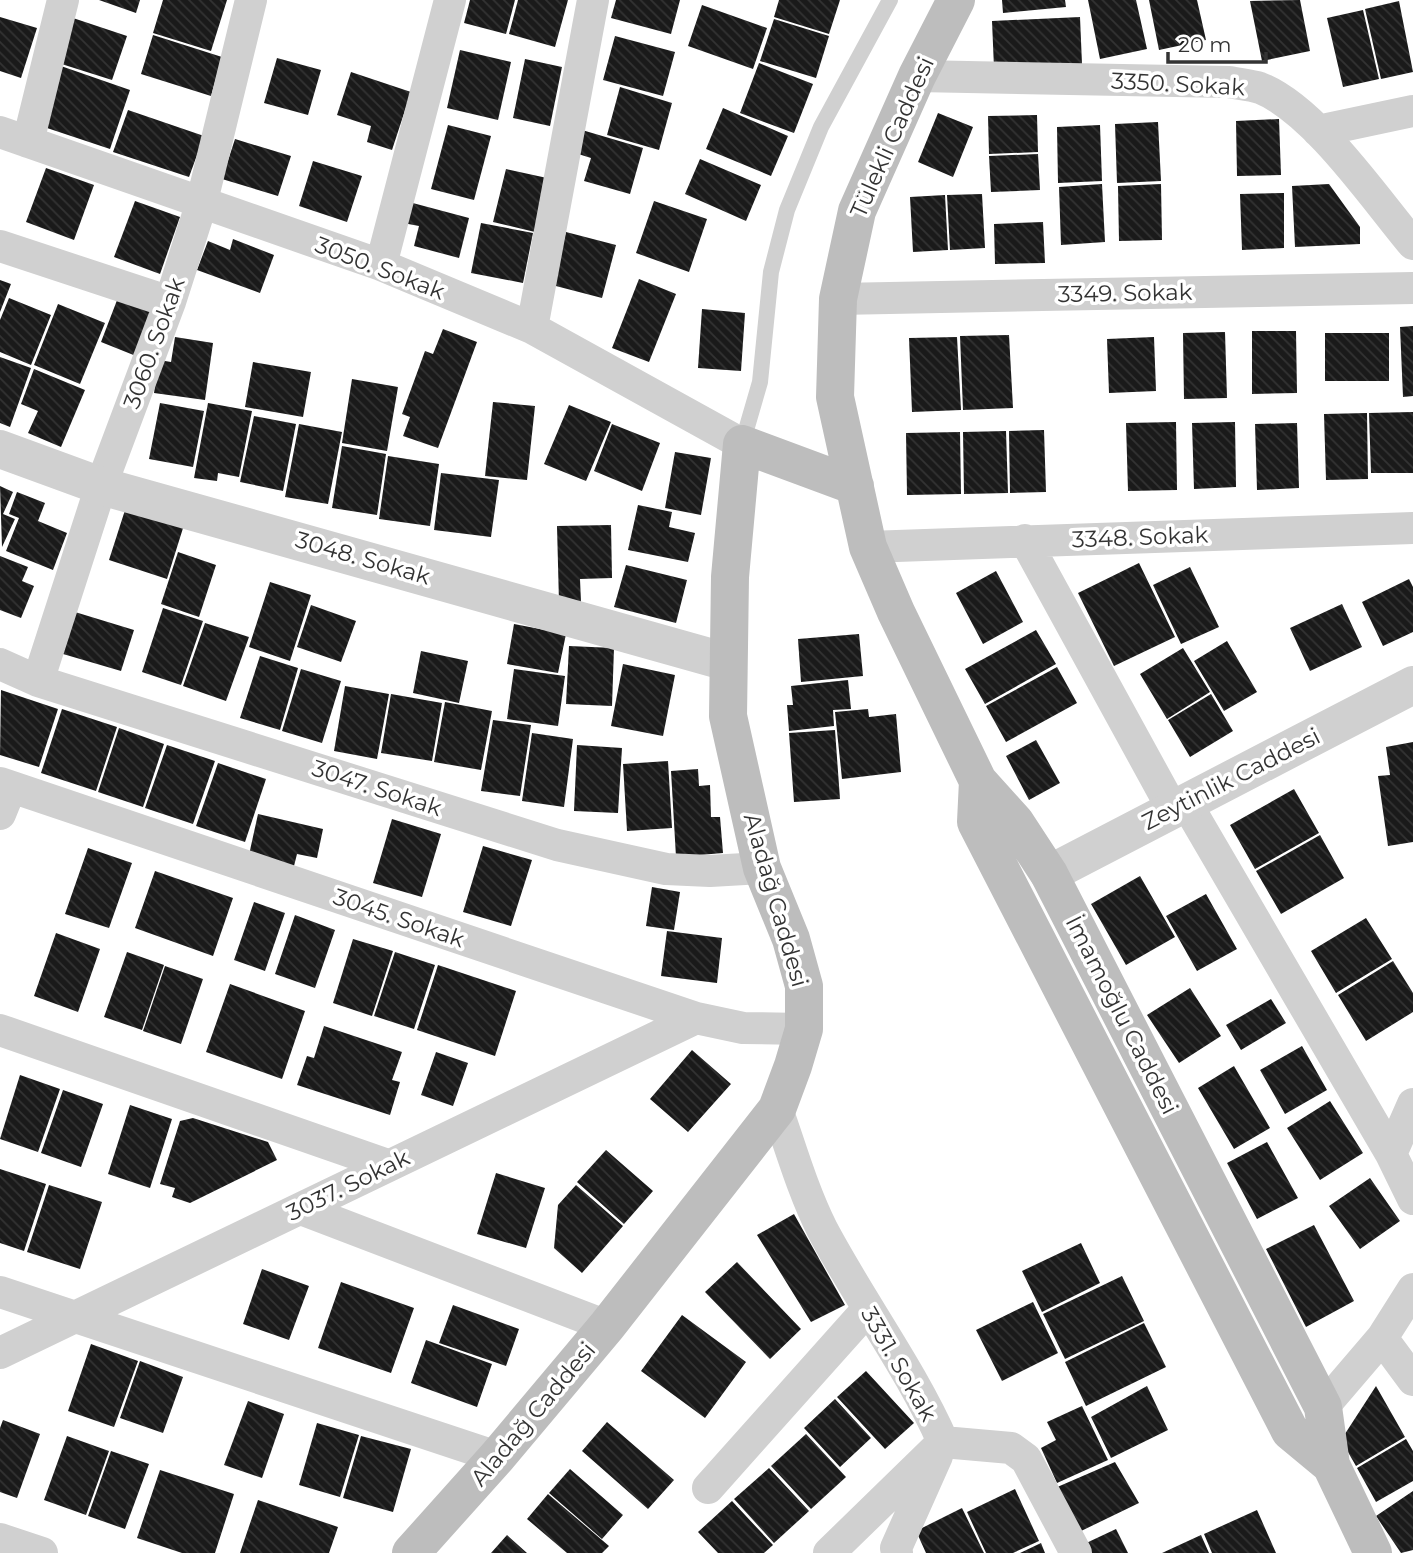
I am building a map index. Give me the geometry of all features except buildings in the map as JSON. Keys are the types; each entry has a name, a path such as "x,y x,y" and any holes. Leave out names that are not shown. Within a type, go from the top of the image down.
{"main road":[{"name":"Tülekli Caddesi","path":"855,486 835,397 838,299 857,211 917,76 956,0"},
{"path":"742,444 855,486"},
{"name":"Aladağ Caddesi","path":"411,1553 497,1457 607,1326 777,1109 804,1029 804,986 791,939 762,868 728,716 727,662 742,444"},
{"name":"İmamoğlu Caddesi","path":"855,486 868,547 978,781 1015,822 1049,874 1323,1407 1331,1465 1373,1553"},
{"path":"978,781 976,822 1251,1357 1290,1431 1331,1465"}],"street":[{"path":"14,137 63,0"},
{"name":"3060. Sokak","path":"38,681 101,486 170,302 201,205 251,0"},
{"path":"381,265 450,0"},
{"path":"532,328 593,0"},
{"name":"3350. Sokak","path":"917,76 1229,82 1260,88 1289,105 1318,131 1413,244"},
{"path":"1318,131 1413,111"},
{"name":"3050. Sokak","path":"14,137 201,205 381,265 532,328 742,444"},
{"path":"0,246 170,302"},
{"name":"3349. Sokak","path":"838,299 1413,288"},
{"name":"3048. Sokak","path":"0,449 101,486 727,662"},
{"name":"3348. Sokak","path":"868,547 1413,528"},
{"path":"1025,540 1179,805 1391,1154 1413,1199"},
{"name":"3047. Sokak","path":"0,664 38,681 557,845 666,869 710,871 762,868"},
{"name":"Zeytinlik Caddesi","path":"1049,874 1413,685"},
{"name":"3045. Sokak","path":"4,795 696,1018 743,1028 804,1029"},
{"name":"3037. Sokak","path":"0,1353 696,1018"},
{"path":"0,1030 388,1165"},
{"path":"1391,1154 1413,1104"},
{"name":"3331. Sokak","path":"777,1109 821,1226 867,1310 927,1406 943,1442 1011,1448 1026,1459 1076,1553"},
{"path":"301,1209 607,1326"},
{"path":"1323,1407 1382,1338 1413,1290"},
{"path":"0,1292 497,1457"},
{"path":"708,1488 867,1310"},
{"path":"1382,1338 1413,1380"},
{"path":"829,1553 943,1442"},
{"path":"897,1553 896,1548 943,1442"},
{"path":"0,1539 42,1553"}],"lane":[{"path":"742,444 760,382 772,271 787,210 821,127 890,0"}]}
